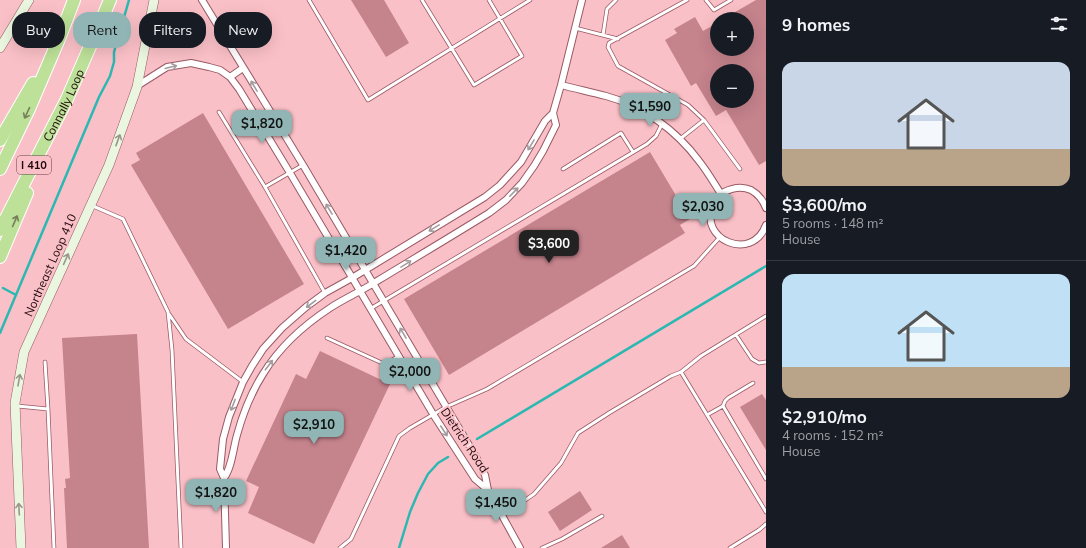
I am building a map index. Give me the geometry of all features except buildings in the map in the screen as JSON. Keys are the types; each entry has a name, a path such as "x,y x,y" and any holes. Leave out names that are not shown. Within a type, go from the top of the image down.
{"highway":[{"name":"I 410","path":"65,23 74,0"},
{"name":"Connally Loop","path":"0,230 67,100 110,0"},
{"path":"0,140 54,48"},
{"name":"I 410","path":"0,168 29,109 55,48"},
{"path":"0,257 67,100"}],"main road":[{"path":"0,48 29,0"},
{"name":"Northeast Loop 410","path":"20,548 15,406 24,352 109,165 137,86 154,0"}],"street":[{"name":"Dietrich Road","path":"202,0 303,165 476,457 484,475 488,490 520,548"},
{"path":"226,548 224,478 220,469 223,439 229,417 243,382 263,350 282,328 325,293 479,200 500,185 521,162 545,122 553,113 582,0"},
{"name":"Dietrich Road","path":"137,86 167,67 191,64 209,66 220,70 230,77 290,173 433,414 475,479 488,490"},
{"path":"230,77 243,68"},
{"path":"561,85 625,102 662,124 680,139 700,161 721,194"},
{"path":"224,478 228,472 244,412 264,373 281,350 299,332 330,308 360,292 489,213 506,200 522,183 544,151 556,125 553,113"},
{"path":"766,208 764,202 758,195 749,190 740,188 730,189 721,194 715,200 710,218 712,226 717,234 732,244 741,245 750,243 764,231 766,225"}],"lane":[{"path":"309,0 368,100 530,0"},
{"path":"422,0 474,85 522,56 489,0"},
{"path":"604,35 607,9 616,0"},
{"path":"687,0 609,43 608,47 618,66 688,104 704,120 740,169"},
{"path":"706,0 714,10 732,0"},
{"path":"575,28 618,39"},
{"path":"220,112 265,187 325,293"},
{"path":"680,139 704,120"},
{"path":"370,309 647,144 656,136 662,124"},
{"path":"563,169 622,134 633,152"},
{"path":"265,187 303,165"},
{"path":"91,206 123,219 168,312 186,339 243,382"},
{"path":"340,548 352,539 399,436 446,406 487,389 694,266 720,237"},
{"path":"168,312 172,350 181,548"},
{"path":"502,516 534,494 561,463 578,433 664,380 681,372 701,356 766,316"},
{"path":"736,335 752,359 759,363 766,362"},
{"path":"327,338 382,363 388,363 399,356"},
{"path":"45,362 54,548"},
{"path":"681,372 766,512"},
{"path":"707,415 723,406 728,398 753,383"},
{"path":"15,406 48,409"},
{"path":"723,406 766,479"},
{"path":"762,505 766,503"},
{"path":"542,548 562,539 602,516"},
{"path":"730,548 766,524"}],"waterway":[{"path":"0,333 99,97 110,76 114,62 114,52 129,0"},
{"path":"477,439 766,266"},
{"path":"3,288 16,295"},
{"path":"399,548 410,512 428,474 438,463 448,457"}]}
